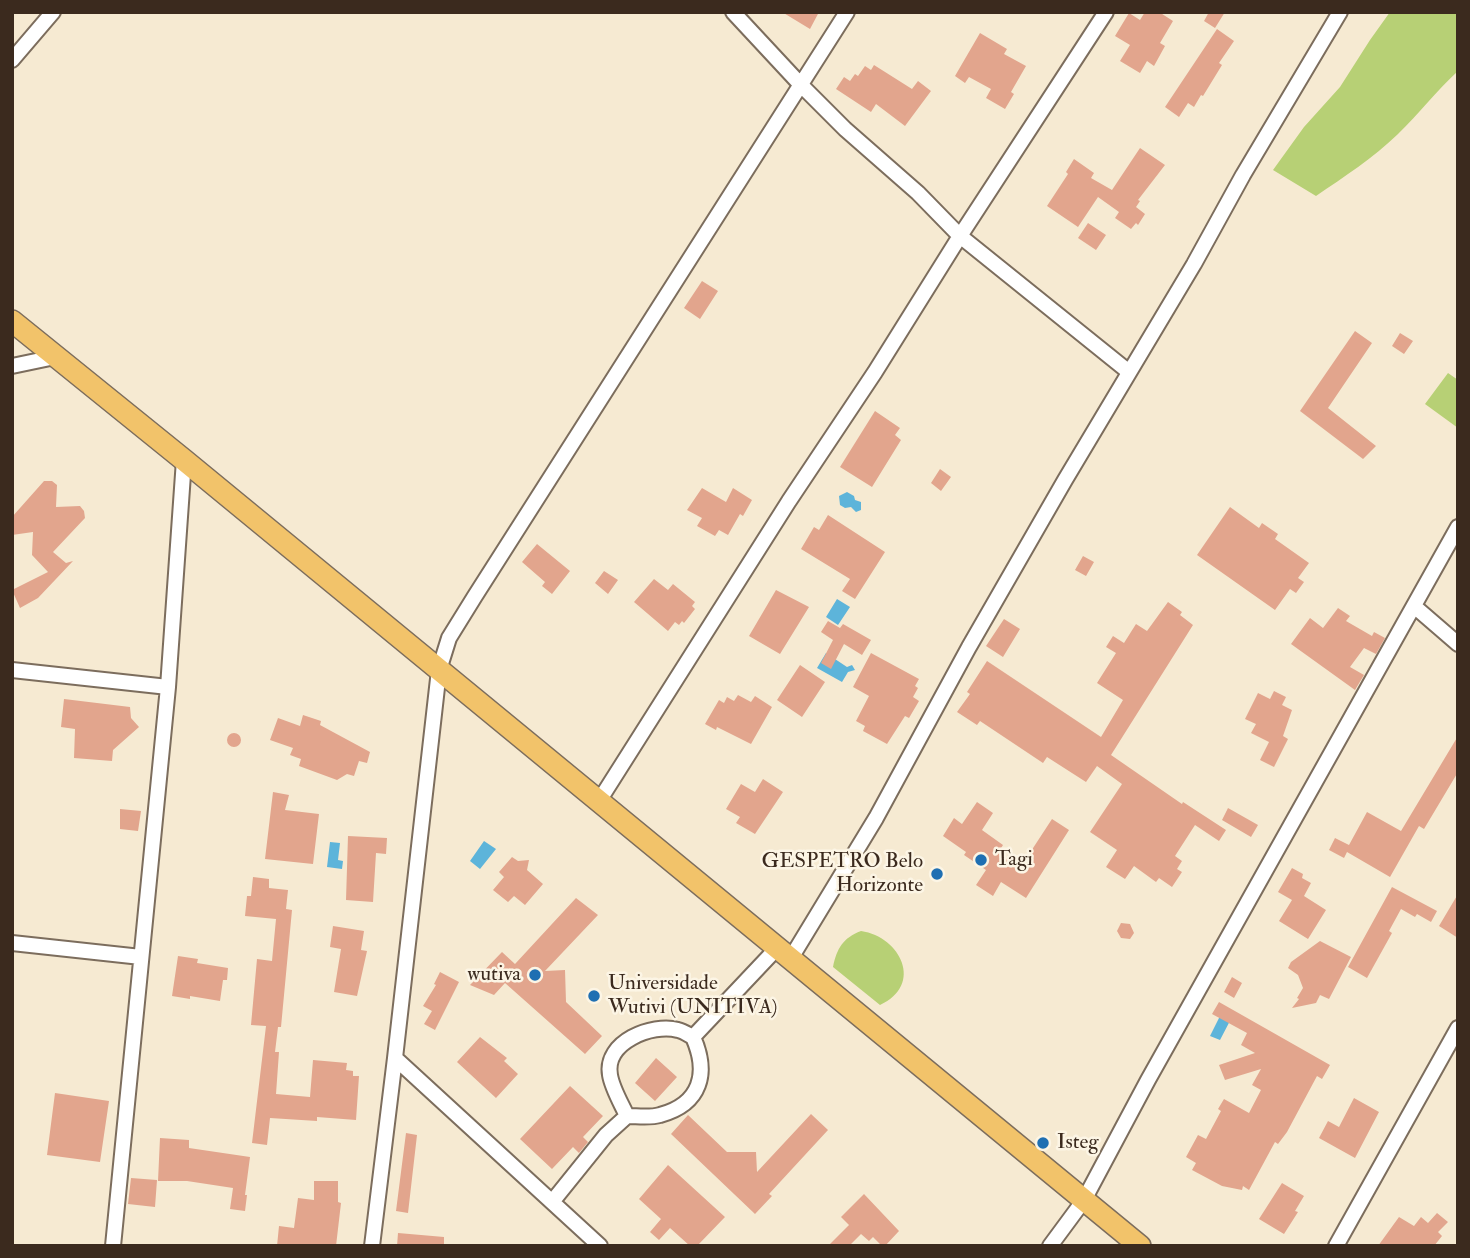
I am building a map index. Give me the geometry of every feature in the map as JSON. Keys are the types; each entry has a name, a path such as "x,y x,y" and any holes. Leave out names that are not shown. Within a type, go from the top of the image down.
{"main road":[{"path":"12,321 1140,1246"}],"street":[{"path":"12,60 53,12"},
{"path":"733,12 800,85 918,193 960,236 1129,372"},
{"path":"372,1246 439,670 449,638 847,12"},
{"path":"599,801 789,501 1106,12"},
{"path":"693,1037 784,953 876,818 969,647 1340,12"},
{"path":"12,366 55,357"},
{"path":"113,1246 169,687 184,460"},
{"path":"1050,1246 1084,1200 1458,527"},
{"path":"1414,606 1458,644"},
{"path":"12,670 169,687"},
{"path":"12,943 141,957"},
{"path":"1336,1246 1458,1028"},
{"path":"552,1202 606,1135 627,1116 659,1116 681,1107 696,1094 701,1074 699,1051 693,1037 678,1030 659,1029 633,1036 613,1054 609,1074 627,1116"},
{"path":"395,1058 600,1246"}],"green space":[{"path":"1390,12 1458,12 1458,71 1388,143 1316,196 1273,170 1304,127 1340,87"},
{"path":"1448,373 1458,380 1458,428 1425,404"},
{"path":"861,931 887,942 902,963 904,974 901,986 880,1005 833,967 842,944"}],"water":[{"path":"847,492 861,502 861,510 856,512 851,507 840,505 839,496"},
{"path":"837,599 850,607 838,625 826,617"},
{"path":"826,653 847,667 852,665 855,670 848,672 842,682 817,668"},
{"path":"484,841 496,849 480,869 470,861"},
{"path":"330,842 340,843 338,860 343,861 342,869 327,867"},
{"path":"1222,1012 1232,1017 1220,1040 1210,1036"}],"building":[{"path":"782,12 819,12 810,29"},
{"path":"1145,12 1159,12 1173,21 1160,43 1165,46 1154,66 1147,61 1140,73 1120,61 1130,45 1115,36 1129,13 1140,20"},
{"path":"1209,12 1225,12 1215,28 1204,21"},
{"path":"1217,29 1234,41 1219,63 1222,65 1203,96 1201,95 1194,107 1188,103 1179,117 1165,107"},
{"path":"980,33 1007,49 1004,54 1026,66 1005,109 986,98 991,89 969,77 965,83 955,76"},
{"path":"874,65 912,89 918,81 931,91 905,126 876,104 871,112 836,89 844,77 850,81 855,74 858,76 865,66 871,70"},
{"path":"1140,148 1165,165 1138,200 1140,201 1136,207 1145,214 1138,225 1136,223 1131,229 1115,218 1119,212 1098,197 1078,227 1047,206 1068,174 1066,172 1074,159 1094,173 1091,178 1112,190"},
{"path":"1088,223 1106,235 1096,250 1078,238"},
{"path":"702,281 718,291 700,319 684,308"},
{"path":"1355,331 1372,343 1328,408 1376,446 1363,459 1300,411"},
{"path":"1400,333 1413,341 1404,354 1392,346"},
{"path":"875,411 900,428 895,435 901,440 872,487 840,467"},
{"path":"940,469 951,477 941,491 931,483"},
{"path":"44,481 52,481 57,485 56,507 80,506 85,518 53,552 66,563 73,561 38,598 20,608 12,590 48,572 32,555 33,532 12,535 12,517"},
{"path":"702,488 726,502 733,488 752,500 728,535 719,530 715,536 697,526 702,518 687,510"},
{"path":"1230,507 1259,528 1262,523 1278,534 1275,539 1309,563 1298,578 1304,582 1296,593 1290,589 1275,610 1197,555"},
{"path":"828,515 885,552 855,599 842,591 850,579 801,549 814,527 819,530"},
{"path":"537,544 570,571 552,594 542,586 545,582 522,562"},
{"path":"1083,556 1094,562 1086,576 1075,570"},
{"path":"604,571 618,580 608,594 595,583"},
{"path":"654,579 668,590 673,584 695,602 692,606 695,609 684,623 682,621 679,625 675,622 668,631 634,602"},
{"path":"776,590 809,607 780,654 749,636"},
{"path":"1168,602 1182,612 1180,615 1193,625 1111,755 1182,804 1183,802 1226,830 1219,841 1195,825 1175,856 1182,861 1177,869 1182,872 1172,887 1159,878 1156,882 1134,866 1125,879 1106,867 1117,850 1090,832 1122,784 1097,766 1086,782 1047,757 1043,763 980,721 977,725 957,712 987,661 1101,737 1123,700 1097,683 1116,653 1106,647 1113,636 1124,643 1136,624 1147,631"},
{"path":"1338,608 1350,616 1346,621 1372,636 1374,632 1385,638 1376,654 1364,648 1350,667 1364,675 1355,690 1291,644 1310,618 1323,628"},
{"path":"1004,619 1020,629 1003,657 986,646"},
{"path":"828,621 840,628 843,624 871,640 862,655 844,644 831,669 821,663 833,640 821,632"},
{"path":"871,653 919,679 913,697 919,701 909,718 905,716 887,744 863,731 865,726 856,721 869,696 853,687"},
{"path":"800,665 825,682 802,717 777,700"},
{"path":"1274,691 1286,697 1282,705 1292,710 1283,736 1288,739 1274,767 1260,760 1269,742 1251,733 1256,724 1245,719 1258,693 1270,699"},
{"path":"738,695 751,702 755,696 772,707 751,744 705,724 719,700 724,703 727,697 734,701"},
{"path":"64,699 130,707 131,718 139,727 113,750 112,761 74,758 75,729 61,727"},
{"path":"303,715 321,721 320,725 370,752 367,763 359,761 354,776 347,774 337,780 299,766 301,759 290,755 293,748 270,740 278,718 300,726"},
{"path":"234,733 239,735 239,745 234,747 229,745 227,740 229,735"},
{"path":"1458,736 1458,772 1424,829 1419,826 1390,877 1347,852 1344,858 1329,850 1335,838 1349,845 1367,812 1401,831"},
{"path":"763,779 783,792 755,834 736,823 740,817 726,809 741,784 755,792"},
{"path":"273,792 289,795 285,810 319,814 313,864 265,859"},
{"path":"977,802 993,813 982,830 1003,845 998,853 1020,868 1052,819 1069,830 1026,898 1001,882 993,896 976,885 986,870 943,836 954,818 962,824"},
{"path":"1228,808 1258,825 1251,837 1222,820"},
{"path":"120,809 141,811 138,831 120,829"},
{"path":"348,836 387,838 386,854 376,853 373,902 346,900"},
{"path":"512,857 518,861 529,860 527,870 543,884 525,905 514,896 508,902 493,890 504,877 499,872"},
{"path":"1292,868 1303,874 1302,878 1311,883 1304,896 1326,910 1308,939 1279,921 1292,900 1278,892"},
{"path":"253,877 269,879 269,888 288,890 286,909 292,910 281,1027 278,1027 275,1052 279,1052 276,1094 310,1097 313,1060 347,1063 346,1070 353,1071 353,1076 359,1076 356,1120 270,1118 267,1145 252,1143 266,1026 251,1025 257,959 272,961 276,919 245,916"},
{"path":"1392,887 1437,911 1431,922 1401,909 1389,931 1392,933 1367,978 1348,967"},
{"path":"1458,894 1458,938 1439,926"},
{"name":"wutiva","path":"576,898 598,915 545,971 565,970 566,1002 602,1036 585,1054 505,983 494,995 470,985 502,952 515,964"},
{"path":"1121,923 1130,924 1134,933 1130,939 1121,938 1117,931"},
{"path":"333,926 364,931 361,950 367,951 357,996 334,992 341,949 330,947"},
{"path":"1320,941 1351,957 1329,999 1320,995 1316,1003 1292,1008 1303,988 1298,975 1288,968 1291,962"},
{"path":"178,956 198,959 197,963 228,968 220,1001 172,996"},
{"path":"440,972 459,982 435,1030 424,1024 432,1011 423,1006 436,985 434,984"},
{"path":"1232,977 1242,983 1234,998 1224,992"},
{"path":"1219,1002 1330,1065 1322,1079 1317,1076 1287,1132 1278,1144 1275,1142 1249,1190 1243,1186 1242,1190 1222,1186 1192,1170 1196,1163 1186,1157 1198,1135 1206,1139 1221,1111 1218,1109 1224,1099 1249,1113 1261,1090 1252,1085 1261,1069 1225,1080 1219,1065 1255,1053 1241,1045 1247,1033 1212,1014"},
{"path":"480,1037 507,1058 504,1061 518,1074 496,1098 457,1062"},
{"path":"656,1058 677,1077 655,1101 635,1083"},
{"path":"570,1086 603,1116 583,1137 588,1142 579,1153 573,1147 552,1169 520,1139"},
{"path":"55,1093 109,1101 100,1162 47,1155"},
{"path":"1354,1098 1379,1112 1355,1158 1319,1138 1328,1121 1339,1127"},
{"path":"811,1114 828,1130 769,1194 772,1196 755,1214 671,1134 688,1115 727,1152 756,1152 757,1172"},
{"path":"406,1133 417,1135 408,1213 396,1211"},
{"path":"160,1138 189,1140 189,1148 250,1157 245,1211 230,1209 233,1188 187,1181 158,1181"},
{"path":"668,1165 725,1217 697,1246 690,1246 670,1228 659,1240 650,1232 661,1219 639,1199"},
{"path":"131,1178 157,1180 155,1207 128,1204"},
{"path":"314,1181 338,1181 338,1202 341,1203 336,1246 277,1246 279,1226 294,1228 298,1198 314,1200"},
{"path":"1282,1183 1304,1196 1295,1211 1298,1212 1284,1234 1259,1219"},
{"path":"864,1194 899,1231 885,1246 873,1237 869,1241 861,1234 849,1246 828,1246 849,1225 841,1217"},
{"path":"1437,1213 1448,1222 1438,1232 1442,1236 1434,1246 1378,1246 1399,1217 1414,1226 1421,1217 1428,1223"},
{"path":"398,1233 444,1237 444,1246 397,1246"}],"place":[{"name":"Tagi","path":"981,860"},
{"name":"GESPETRO Belo Horizonte","path":"937,874"},
{"name":"wutiva","path":"535,975"},
{"name":"Universidade Wutivi (UNITIVA)","path":"594,996"},
{"name":"Isteg","path":"1043,1143"}]}
